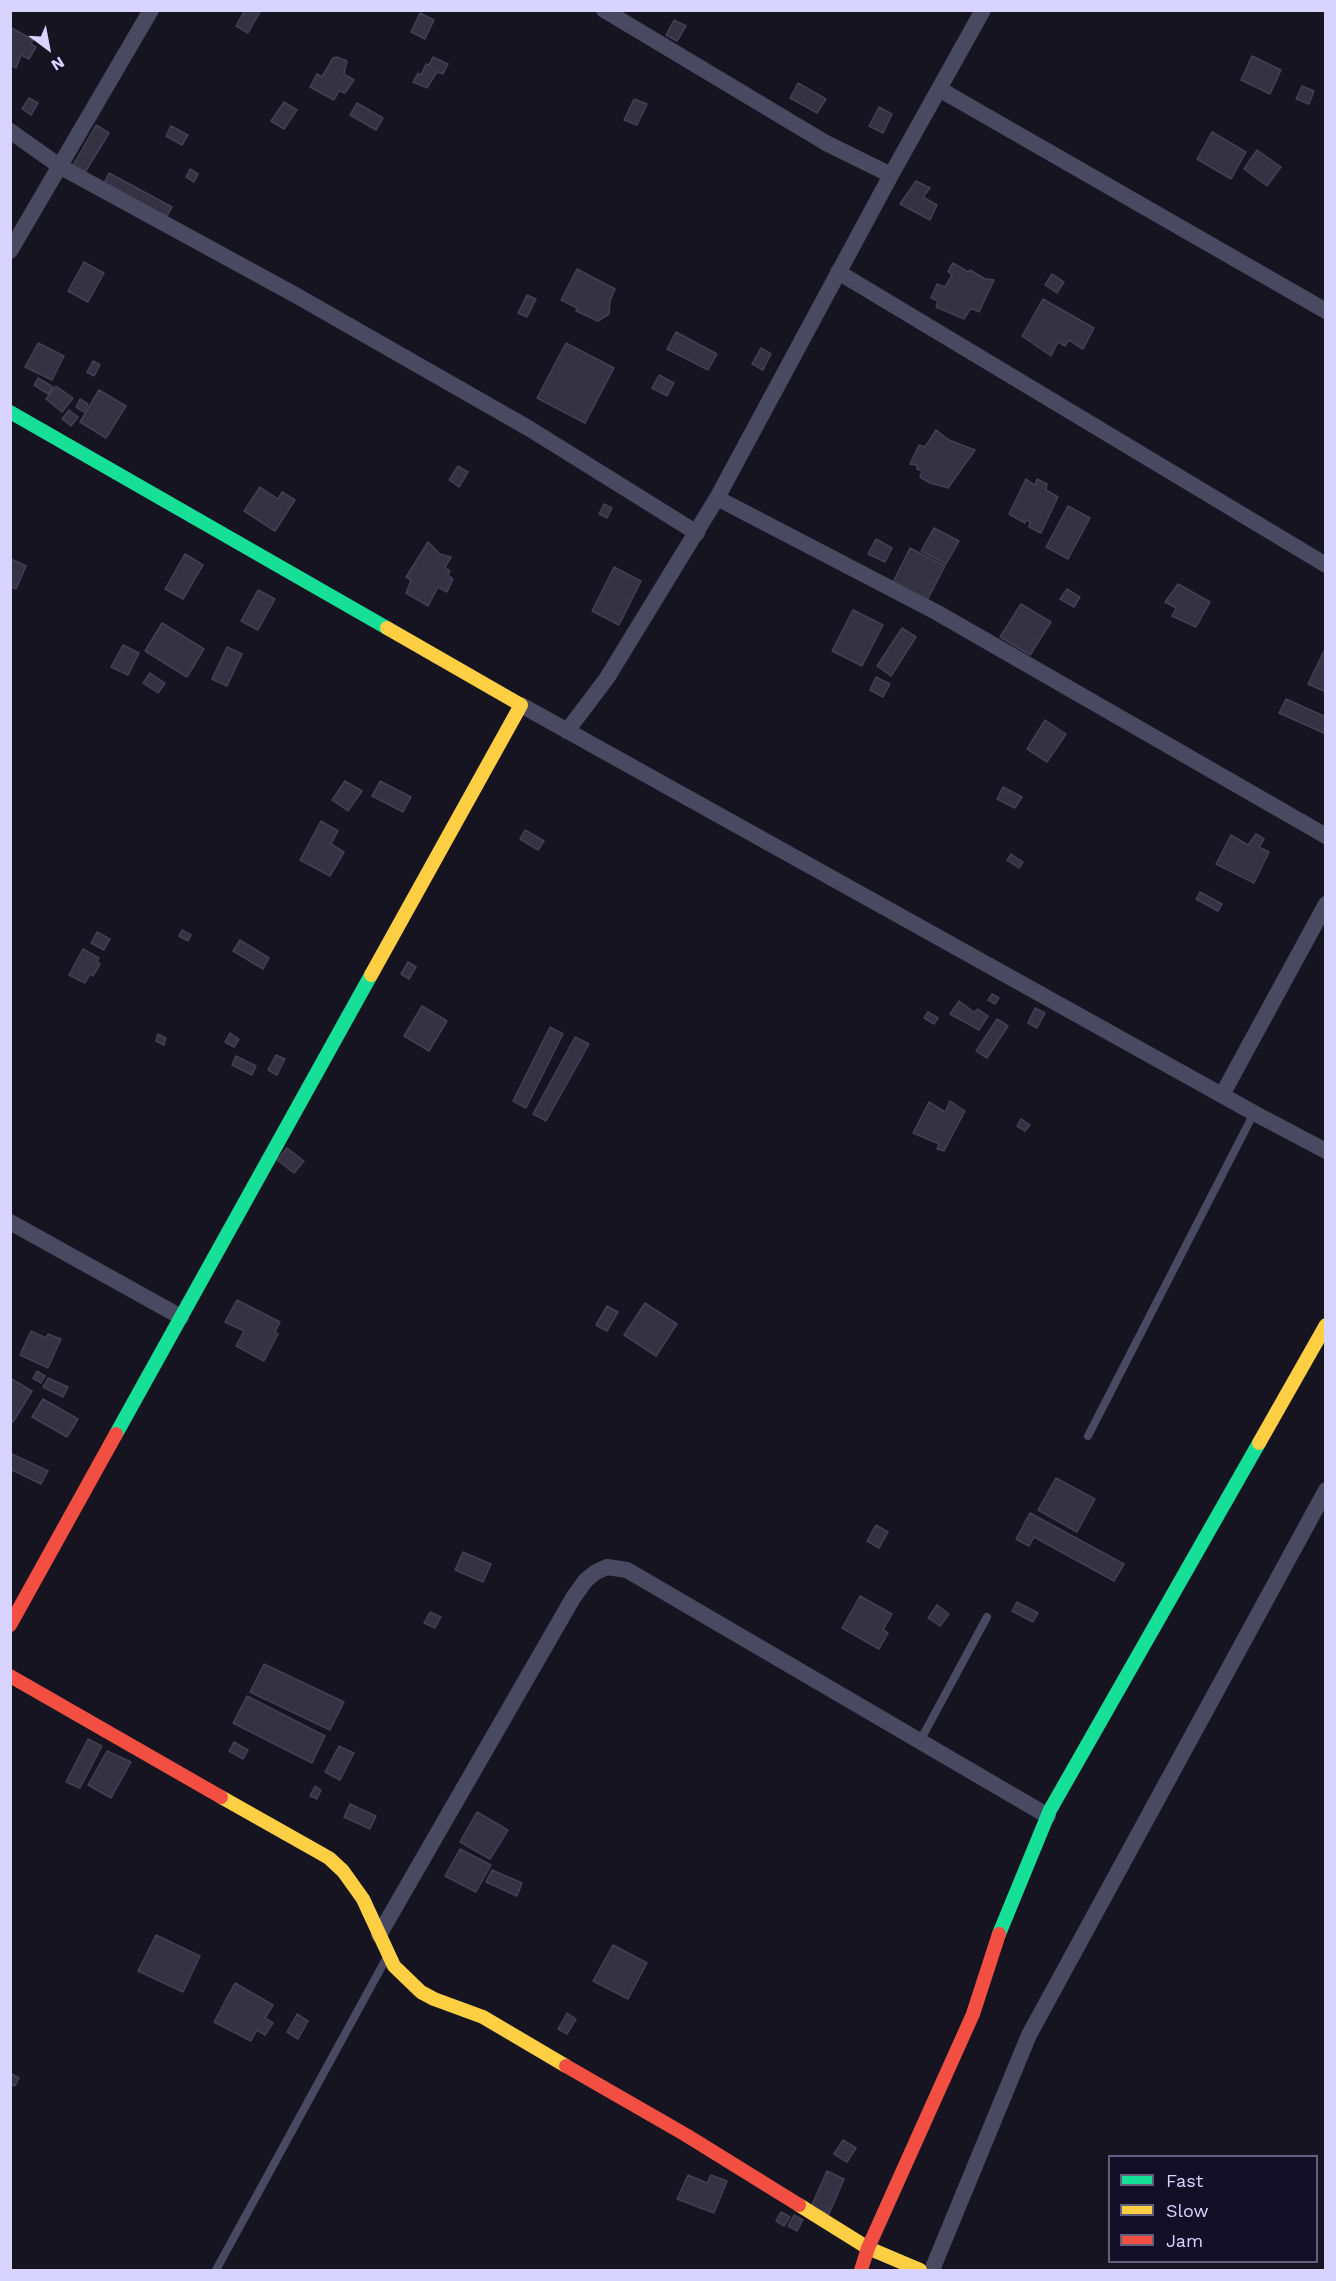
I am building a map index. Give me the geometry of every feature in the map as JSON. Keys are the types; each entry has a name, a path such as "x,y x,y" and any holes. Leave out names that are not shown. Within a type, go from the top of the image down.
{"street":[{"path":"10,251 151,10"},
{"path":"604,10 826,143 891,175"},
{"path":"567,731 607,678 697,533 983,10"},
{"path":"939,88 1326,312"},
{"path":"10,131 61,167 299,297 530,429 697,533"},
{"path":"838,272 1326,565"},
{"path":"10,412 567,731 1326,1151"},
{"path":"717,498 936,612 1326,836"},
{"path":"10,1625 521,705"},
{"path":"1222,1095 1326,904"},
{"path":"10,1222 181,1317"},
{"path":"861,2271 868,2248 973,2014 1004,1917 1048,1816 1326,1325"},
{"path":"932,2271 1029,2035 1326,1490"},
{"path":"379,1935 573,1598 586,1580 607,1567 627,1570 1048,1816"},
{"path":"10,1676 329,1858 343,1871 363,1899 388,1956 401,1975 421,1992 483,2017 686,2135 868,2248 920,2271"}],"lane":[{"path":"1088,1436 1254,1113"},
{"path":"920,1741 987,1617"},
{"path":"216,2271 388,1956"}],"building":[{"path":"245,10 261,10 248,33 236,26"},
{"path":"420,13 434,20 425,39 411,32"},
{"path":"674,20 686,26 677,41 666,35"},
{"path":"10,27 33,40 31,44 36,47 29,59 21,55 16,68 10,65"},
{"path":"1252,56 1281,70 1270,94 1241,80"},
{"path":"337,57 347,61 344,74 354,80 345,93 339,91 334,100 310,87 317,74 322,77 333,58"},
{"path":"433,57 448,64 443,74 437,72 427,88 413,82 418,73 421,75 426,64 429,65"},
{"path":"798,83 826,99 817,113 790,98"},
{"path":"1302,86 1314,91 1309,104 1296,99"},
{"path":"29,98 38,103 31,115 22,109"},
{"path":"634,99 647,104 637,125 624,120"},
{"path":"284,102 297,110 284,129 271,121"},
{"path":"357,103 383,118 376,130 350,115"},
{"path":"879,107 892,114 883,133 869,126"},
{"path":"96,125 109,133 84,174 72,167"},
{"path":"171,126 188,135 182,145 166,136"},
{"path":"1212,132 1246,152 1231,179 1197,159"},
{"path":"1257,150 1281,167 1267,186 1244,169"},
{"path":"190,169 198,174 194,182 186,177"},
{"path":"109,173 172,207 165,220 102,187"},
{"path":"916,181 930,188 923,197 937,205 930,220 900,204"},
{"path":"84,262 104,273 88,302 68,291"},
{"path":"953,263 968,272 970,270 985,279 994,280 979,312 971,308 964,319 936,307 938,301 931,298 937,284 945,287 952,275 948,271"},
{"path":"577,269 615,289 610,301 609,314 598,321 576,311 577,308 561,300"},
{"path":"1052,274 1064,282 1057,293 1045,285"},
{"path":"527,295 536,299 527,317 518,313"},
{"path":"1043,299 1094,328 1083,349 1069,340 1065,346 1058,342 1051,356 1022,336"},
{"path":"676,332 717,354 708,370 667,349"},
{"path":"38,343 64,356 52,380 25,367"},
{"path":"566,343 614,368 585,423 537,398"},
{"path":"761,348 771,354 763,370 752,364"},
{"path":"93,361 100,365 94,376 87,372"},
{"path":"659,375 674,383 667,396 652,388"},
{"path":"38,378 53,387 48,394 34,385"},
{"path":"56,386 73,398 62,412 46,399"},
{"path":"99,390 126,406 106,438 80,422"},
{"path":"80,399 88,404 84,412 76,407"},
{"path":"69,410 78,417 71,426 62,419"},
{"path":"936,430 949,440 975,450 948,488 930,483 920,477 922,471 917,469 917,465 910,464 919,445 925,447"},
{"path":"458,466 468,472 459,487 449,480"},
{"path":"1026,479 1035,485 1037,479 1047,484 1046,490 1058,497 1041,533 1029,527 1030,522 1026,520 1025,523 1009,514"},
{"path":"260,487 278,499 282,492 295,500 275,531 244,511"},
{"path":"604,504 612,508 607,518 599,514"},
{"path":"1068,506 1090,518 1068,559 1046,547"},
{"path":"934,528 959,541 946,564 921,551"},
{"path":"876,539 892,548 885,562 868,554"},
{"path":"428,542 440,554 451,557 445,567 450,571 448,575 453,579 447,592 438,587 428,606 406,593 411,580 406,577"},
{"path":"910,548 945,566 925,604 891,586"},
{"path":"185,554 203,565 183,599 165,589"},
{"path":"11,559 26,566 16,589 10,586"},
{"path":"614,567 641,581 619,625 592,611"},
{"path":"1178,584 1210,602 1196,627 1172,616 1176,608 1165,602"},
{"path":"1067,589 1080,597 1074,607 1060,599"},
{"path":"258,590 275,599 258,630 241,621"},
{"path":"1021,604 1051,622 1030,655 1000,637"},
{"path":"853,610 883,625 862,666 832,651"},
{"path":"162,623 204,649 187,677 145,651"},
{"path":"902,628 916,637 891,676 877,666"},
{"path":"123,645 139,653 128,675 111,667"},
{"path":"227,647 242,654 227,686 212,679"},
{"path":"1326,647 1326,692 1308,684"},
{"path":"150,673 165,683 158,693 143,683"},
{"path":"876,677 890,684 883,697 870,690"},
{"path":"1286,699 1326,717 1326,734 1279,713"},
{"path":"1045,720 1066,734 1047,762 1027,749"},
{"path":"345,781 362,791 348,811 332,800"},
{"path":"380,781 411,797 403,812 372,796"},
{"path":"1003,787 1022,797 1015,808 997,799"},
{"path":"321,821 338,831 331,844 344,852 330,876 300,860"},
{"path":"525,830 544,841 538,850 520,839"},
{"path":"1256,834 1264,839 1259,847 1269,852 1254,883 1216,864 1231,835 1248,845"},
{"path":"1011,854 1023,862 1019,868 1007,860"},
{"path":"1200,892 1222,904 1218,911 1196,899"},
{"path":"182,930 191,935 188,941 179,936"},
{"path":"97,932 110,939 104,950 91,943"},
{"path":"240,940 269,958 263,969 233,951"},
{"path":"83,949 99,958 97,962 100,964 93,976 90,974 85,983 69,975"},
{"path":"408,962 416,967 409,979 401,974"},
{"path":"992,994 999,998 995,1004 988,1000"},
{"path":"959,1001 974,1012 978,1009 988,1016 979,1030 950,1014"},
{"path":"422,1006 447,1021 429,1051 404,1036"},
{"path":"1035,1008 1045,1013 1037,1028 1028,1023"},
{"path":"928,1012 938,1018 934,1024 924,1018"},
{"path":"997,1019 1008,1026 987,1058 976,1051"},
{"path":"550,1027 563,1034 526,1108 513,1101"},
{"path":"230,1033 239,1039 234,1047 225,1042"},
{"path":"158,1034 166,1038 164,1045 156,1041"},
{"path":"575,1037 589,1044 546,1121 533,1114"},
{"path":"276,1055 285,1059 277,1075 268,1070"},
{"path":"236,1056 256,1066 252,1075 232,1065"},
{"path":"950,1101 965,1111 944,1151 937,1149 939,1144 913,1133 929,1102 945,1112"},
{"path":"1021,1119 1030,1125 1025,1131 1017,1126"},
{"path":"287,1148 304,1161 294,1173 277,1160"},
{"path":"237,1300 280,1322 275,1332 278,1334 264,1361 236,1346 244,1331 225,1322"},
{"path":"645,1303 677,1324 656,1356 624,1335"},
{"path":"607,1306 618,1312 607,1331 596,1325"},
{"path":"31,1331 46,1338 48,1334 61,1339 48,1368 20,1355"},
{"path":"37,1371 45,1376 41,1383 33,1378"},
{"path":"10,1378 32,1391 13,1422 10,1421"},
{"path":"48,1378 68,1387 63,1397 43,1387"},
{"path":"43,1399 78,1419 67,1437 32,1417"},
{"path":"10,1453 48,1471 41,1484 10,1469"},
{"path":"1056,1478 1095,1499 1077,1532 1038,1510"},
{"path":"1030,1513 1124,1564 1114,1581 1034,1537 1029,1546 1016,1539"},
{"path":"876,1525 888,1532 879,1548 867,1541"},
{"path":"463,1552 491,1564 483,1582 455,1570"},
{"path":"860,1596 892,1614 883,1630 888,1633 879,1649 842,1628"},
{"path":"1017,1602 1038,1613 1033,1622 1012,1611"},
{"path":"937,1605 949,1614 940,1626 928,1618"},
{"path":"430,1612 441,1617 435,1628 424,1623"},
{"path":"264,1664 344,1702 330,1730 250,1692"},
{"path":"247,1696 325,1736 312,1763 233,1723"},
{"path":"88,1739 102,1746 80,1788 66,1782"},
{"path":"234,1742 248,1750 243,1759 229,1751"},
{"path":"339,1746 354,1753 340,1780 325,1772"},
{"path":"107,1751 131,1762 111,1798 88,1785"},
{"path":"315,1786 321,1790 317,1799 310,1796"},
{"path":"350,1804 376,1816 370,1829 344,1817"},
{"path":"477,1812 508,1830 490,1859 460,1842"},
{"path":"460,1849 491,1865 476,1892 445,1876"},
{"path":"492,1870 522,1883 517,1896 486,1882"},
{"path":"156,1935 200,1956 183,1992 138,1971"},
{"path":"613,1945 647,1963 628,1999 593,1981"},
{"path":"235,1983 273,2005 265,2018 273,2023 265,2035 257,2030 251,2041 214,2022"},
{"path":"567,2013 576,2019 567,2034 558,2029"},
{"path":"297,2014 308,2021 298,2039 287,2032"},
{"path":"10,2073 19,2078 15,2086 10,2084"},
{"path":"843,2140 856,2148 847,2162 834,2154"},
{"path":"827,2171 844,2179 829,2214 811,2207"},
{"path":"688,2175 707,2183 711,2175 727,2181 714,2213 677,2199"},
{"path":"781,2212 790,2217 784,2226 776,2221"},
{"path":"794,2215 803,2220 797,2231 788,2226"}],"traffic: fast":[{"path":"10,412 387,628"},
{"path":"116,1434 371,975"},
{"path":"999,1934 1050,1810 1259,1443"}],"traffic: slow":[{"path":"371,975 521,705 387,628"},
{"path":"1259,1443 1326,1325"},
{"path":"221,1797 329,1858 343,1871 363,1899 394,1966 421,1992 483,2017 566,2066"},
{"path":"799,2205 868,2248 920,2270"}],"traffic: jam":[{"path":"10,1625 116,1434"},
{"path":"10,1676 221,1797"},
{"path":"861,2270 868,2248 973,2014 999,1934"},
{"path":"566,2066 686,2135 799,2205"}]}
